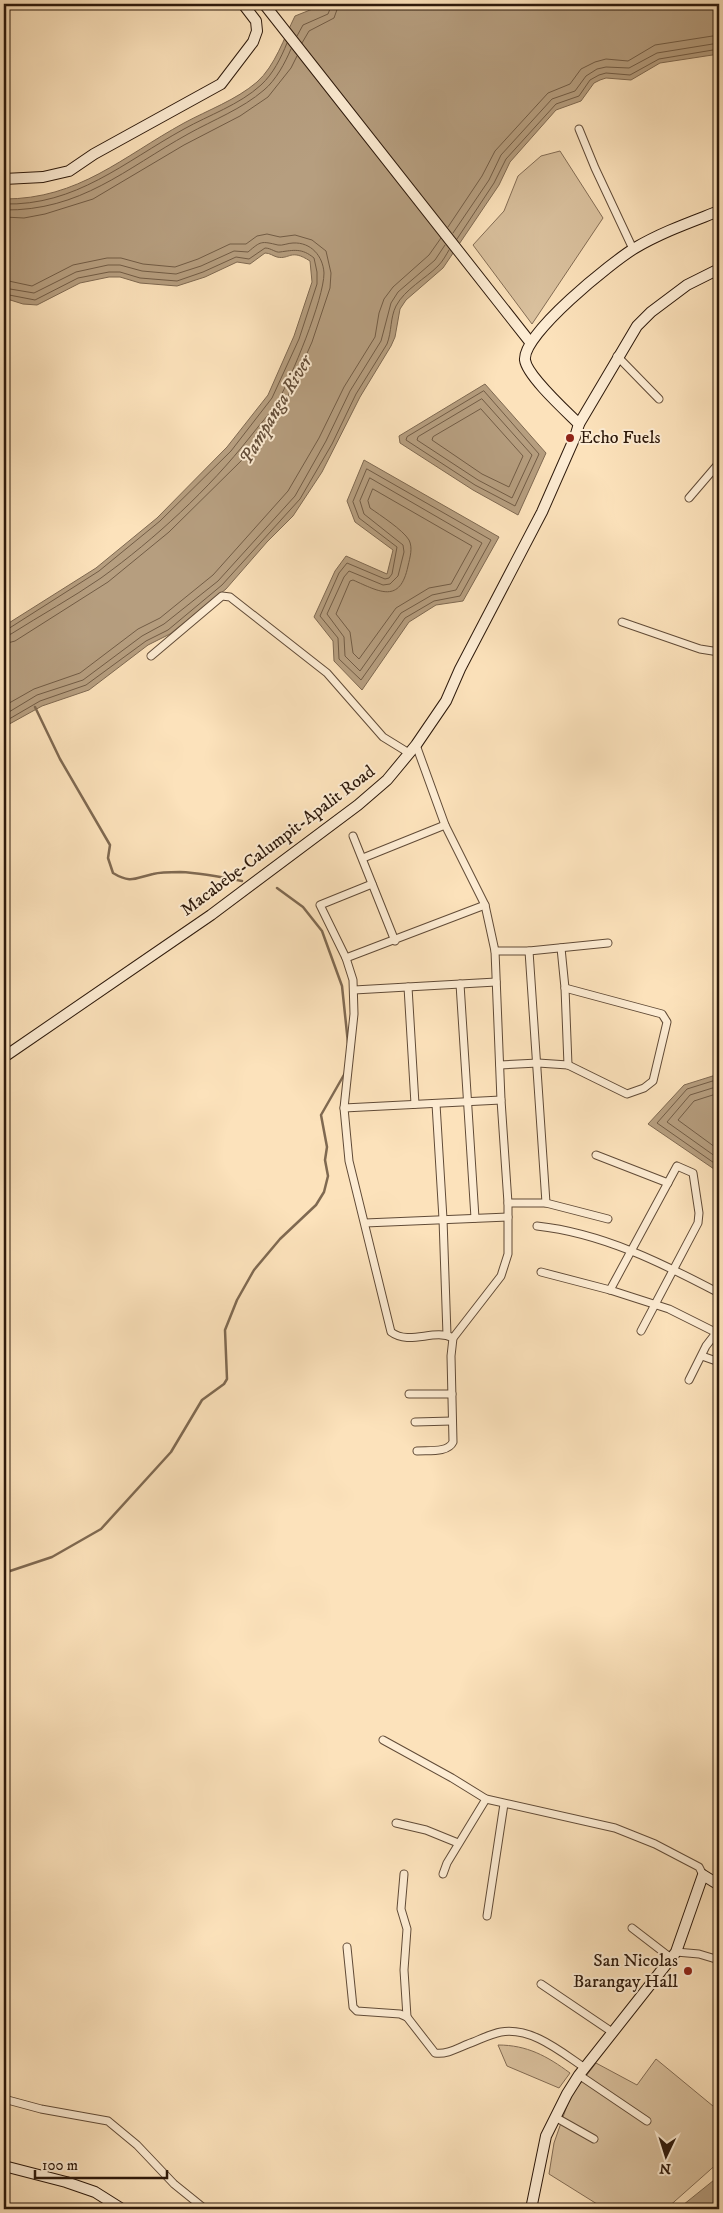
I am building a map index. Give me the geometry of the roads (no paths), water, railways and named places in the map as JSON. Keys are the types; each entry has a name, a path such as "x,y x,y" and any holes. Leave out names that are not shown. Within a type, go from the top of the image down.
{"main road":[{"path":"4,179 43,177 69,171 94,154 221,84 252,42 257,31 256,21 243,4"},
{"path":"264,4 530,342"},
{"path":"579,424 543,388 525,363 525,355 530,342 589,282 633,249 661,233 719,211"},
{"name":"Macabebe-Calumpit-Apalit Road","path":"4,1057 211,915 358,805 387,780 446,701 460,668 542,512 576,437 579,424 617,356 637,326 651,312 687,285 719,269"},
{"path":"531,2209 546,2136 554,2117 582,2071 673,1955 703,1875 719,1885"},
{"path":"4,2166 66,2182 95,2192 122,2209"}],"street":[{"path":"579,129 633,249"},
{"path":"617,356 659,399"},
{"path":"689,498 719,463"},
{"path":"151,656 222,596 230,597 327,673 384,737 412,749 445,825 485,905 496,951 501,1100 508,1203 508,1254 501,1276 450,1336 406,1338 398,1337 391,1332 349,1161 344,1108 354,1014 353,980 346,958 320,905 372,884"},
{"path":"622,622 700,649 719,652"},
{"path":"363,858 445,825"},
{"path":"352,836 363,858 395,941"},
{"path":"346,958 395,941 485,905"},
{"path":"496,951 529,951 608,943"},
{"path":"561,948 565,988 568,1065"},
{"path":"529,951 546,1203"},
{"path":"354,990 496,982"},
{"path":"460,984 474,1218"},
{"path":"408,987 415,1104"},
{"path":"500,1065 538,1063 568,1065 627,1094 636,1092 653,1081 666,1022 665,1017 662,1014 565,988"},
{"path":"344,1108 501,1100"},
{"path":"417,1451 446,1449 451,1447 453,1442 450,1336 436,1104"},
{"path":"596,1155 668,1183"},
{"path":"610,1290 678,1166 693,1174 699,1213 696,1227 641,1331"},
{"path":"508,1203 546,1203 608,1219"},
{"path":"365,1223 508,1217"},
{"path":"537,1226 564,1229 599,1238 673,1269 719,1293"},
{"path":"541,1272 610,1290 681,1314 717,1333 689,1380"},
{"path":"702,1356 719,1362"},
{"path":"409,1394 452,1394"},
{"path":"415,1422 452,1420"},
{"path":"383,1740 486,1799 615,1828 662,1848 699,1867 703,1875"},
{"path":"443,1874 458,1843 486,1799"},
{"path":"487,1916 504,1804"},
{"path":"396,1823 426,1830 458,1843"},
{"path":"404,1874 401,1909 406,1929 404,1970 407,2017"},
{"path":"632,1928 673,1955 699,1954 719,1960"},
{"path":"347,1947 353,2008 357,2011 400,2014 407,2017 435,2053 441,2054 488,2036 514,2031 528,2035 550,2044 647,2122"},
{"path":"541,1984 612,2032"},
{"path":"4,2099 41,2109 108,2121 137,2145 174,2184 205,2209"},
{"path":"554,2117 594,2139"}],"water":[{"name":"Pampanga River","path":"325,4 719,4 719,54 660,63 631,80 606,78 600,80 594,83 581,101 556,110 510,162 499,185 443,268 406,300 400,309 395,337 391,346 360,397 322,472 293,516 267,542 226,589 170,634 148,645 89,690 42,706 4,727 4,626 96,568 157,518 227,447 268,395 294,336 312,282 310,261 298,255 281,258 265,253 250,264 237,262 205,277 177,286 140,283 120,277 109,277 80,283 37,305 23,304 4,298 4,199 31,197 55,192 78,184 120,162 184,123 240,94 257,82 269,68 295,16"},
{"path":"485,384 546,453 518,515 473,490 400,443 399,436"},
{"path":"364,460 499,537 463,601 436,605 409,622 362,690 334,661 333,641 314,617 335,571 346,556 387,574 393,550 355,522 347,501"},
{"path":"719,1074 719,1211 714,1169 648,1124 684,1085"},
{"path":"719,2176 719,2209 678,2209"}],"waterway":[{"path":"35,707 60,759 110,845 108,858 113,873 129,879 159,873 180,872 242,881"},
{"path":"277,888 303,907 322,931 342,986 348,1043"},
{"path":"4,1573 52,1557 101,1529 171,1452 202,1400 224,1384 227,1379 225,1330 237,1300 254,1270 280,1239 316,1205 324,1192 328,1176 325,1160 327,1147 321,1115 345,1073"}],"place":[{"name":"Echo Fuels","path":"570,438"},
{"name":"San Nicolas Barangay Hall","path":"688,1971"}]}
